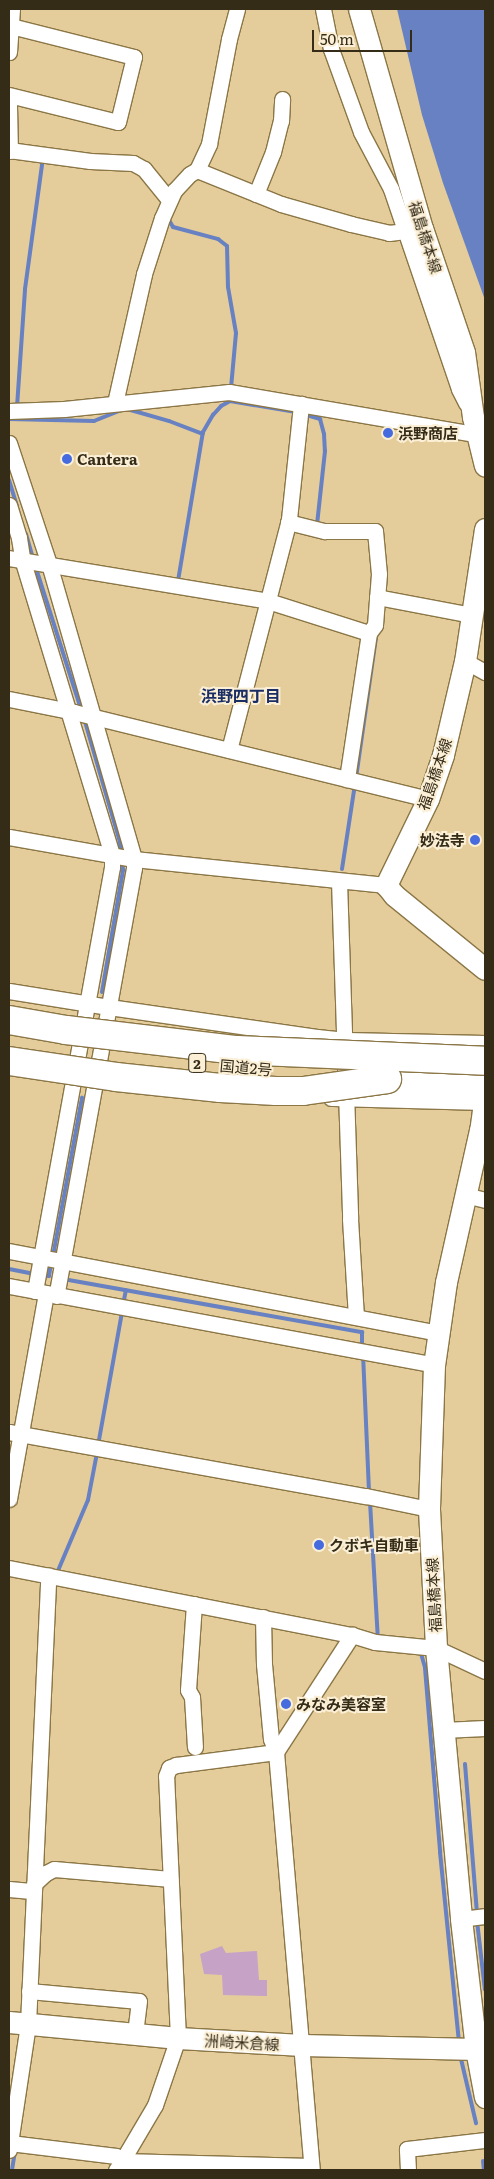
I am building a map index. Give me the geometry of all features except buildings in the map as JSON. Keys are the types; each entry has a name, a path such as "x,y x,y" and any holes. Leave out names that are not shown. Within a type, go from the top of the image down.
{"highway":[{"path":"9,1004 199,1032 343,1047"},
{"name":"国道2号","path":"9,1020 75,1031 237,1050 343,1047 485,1061"},
{"name":"国道2号","path":"9,1038 159,1060 387,1079 485,1094"},
{"path":"9,1061 116,1077 220,1088 276,1091 303,1091 387,1079"}],"main road":[{"name":"福島橋本線","path":"359,9 422,228 464,352 478,422"},
{"path":"478,422 485,466"},
{"name":"福島橋本線","path":"386,885 428,799 443,755 465,661 485,529"},
{"path":"386,885 394,895 485,969"},
{"name":"福島橋本線","path":"485,1094 475,1198 446,1282 434,1365 425,1648 443,1730 475,1917 481,2062 485,2097"},
{"name":"洲崎米倉線","path":"18,2023 178,2038 302,2045 481,2062"}],"street":[{"path":"9,52 12,9"},
{"path":"115,403 144,274 171,197 190,174 197,170 208,144 229,39 237,9"},
{"path":"323,9 331,49 361,132 391,189 459,389 478,422"},
{"path":"9,95 118,122 134,57 11,26"},
{"path":"256,194 273,152 281,121 282,99"},
{"path":"9,105 10,146 44,155 108,163 133,162 144,169 171,197"},
{"path":"197,170 282,204 389,233 405,231"},
{"path":"14,411 64,409 231,393 301,410 478,422"},
{"path":"229,750 288,522 301,410"},
{"path":"9,443 24,561 81,713 122,857"},
{"path":"9,505 24,561 81,713 122,857 134,868 95,1087 49,1274 15,1433 9,1498"},
{"path":"288,522 318,529 375,531 380,598 376,625 369,633 352,780"},
{"path":"24,561 268,601 369,633"},
{"path":"380,598 472,615"},
{"path":"465,661 485,672"},
{"path":"9,699 81,713 428,799"},
{"path":"9,838 122,857 386,885"},
{"path":"49,1274 71,1083 112,867 122,857"},
{"path":"339,881 350,1219 360,1316"},
{"path":"9,991 343,1047 485,1043"},
{"path":"9,1074 95,1087 263,1102 485,1094"},
{"path":"9,1251 49,1274 123,1308 434,1365"},
{"path":"9,1286 49,1274 360,1316 439,1333"},
{"path":"15,1433 369,1496 429,1509"},
{"path":"9,1568 352,1635 375,1642 425,1648 485,1671"},
{"path":"48,1575 32,1991 18,2023 13,2145 116,2156 119,2166"},
{"path":"194,1604 188,1690 192,1697 195,1747"},
{"path":"119,2166 312,2168 276,1752 270,1730 264,1664 262,1617"},
{"path":"119,2166 155,2105 178,2038 166,1776 169,1768 176,1765 276,1752 352,1635"},
{"path":"443,1730 485,1728"},
{"path":"9,1889 37,1883 54,1869 171,1879"},
{"path":"32,1991 139,2001 135,2034"},
{"path":"408,2170 407,2149 485,2140"}],"shaded area":[{"path":"222,1946 226,1953 257,1951 259,1980 267,1980 267,1996 223,1995 222,1975 204,1974 200,1954"}],"water":[{"path":"397,9 485,9 485,300 443,183 422,115"}],"waterway":[{"path":"17,407 25,289 43,158"},
{"path":"170,216 169,220 173,227 218,239 227,246 228,287 236,333 231,388"},
{"path":"178,581 203,432 213,415 221,406 230,401 296,412"},
{"path":"127,409 169,421 203,434"},
{"path":"9,419 94,421 121,410"},
{"path":"303,414 320,419 324,434 325,451 317,525"},
{"path":"9,480 17,506"},
{"path":"26,534 33,559"},
{"path":"35,565 81,709"},
{"path":"356,778 377,631"},
{"path":"84,718 120,842 121,853"},
{"path":"342,869 355,784"},
{"path":"102,992 123,870 122,860"},
{"path":"53,1256 82,1098"},
{"path":"42,1275 49,1276 51,1263"},
{"path":"9,1269 35,1274"},
{"path":"63,1279 362,1332 362,1347"},
{"path":"123,1305 126,1290"},
{"path":"99,1440 122,1312"},
{"path":"363,1354 369,1492"},
{"path":"57,1573 88,1500 97,1453"},
{"path":"370,1502 378,1639"},
{"path":"420,1650 425,1668 440,1852 459,2041"},
{"path":"465,1764 477,1914"},
{"path":"477,1921 485,1990"},
{"path":"461,2059 476,2123"},
{"path":"12,2170 15,2152"},
{"path":"483,2161 484,2170"}],"place":[{"name":"浜野商店","path":"388,433"},
{"name":"Cantera","path":"67,459"},
{"name":"妙法寺","path":"475,840"},
{"name":"クボキ自動車","path":"319,1545"},
{"name":"みなみ美容室","path":"286,1704"}],"district":[{"name":"浜野四丁目","path":"241,695"}]}
